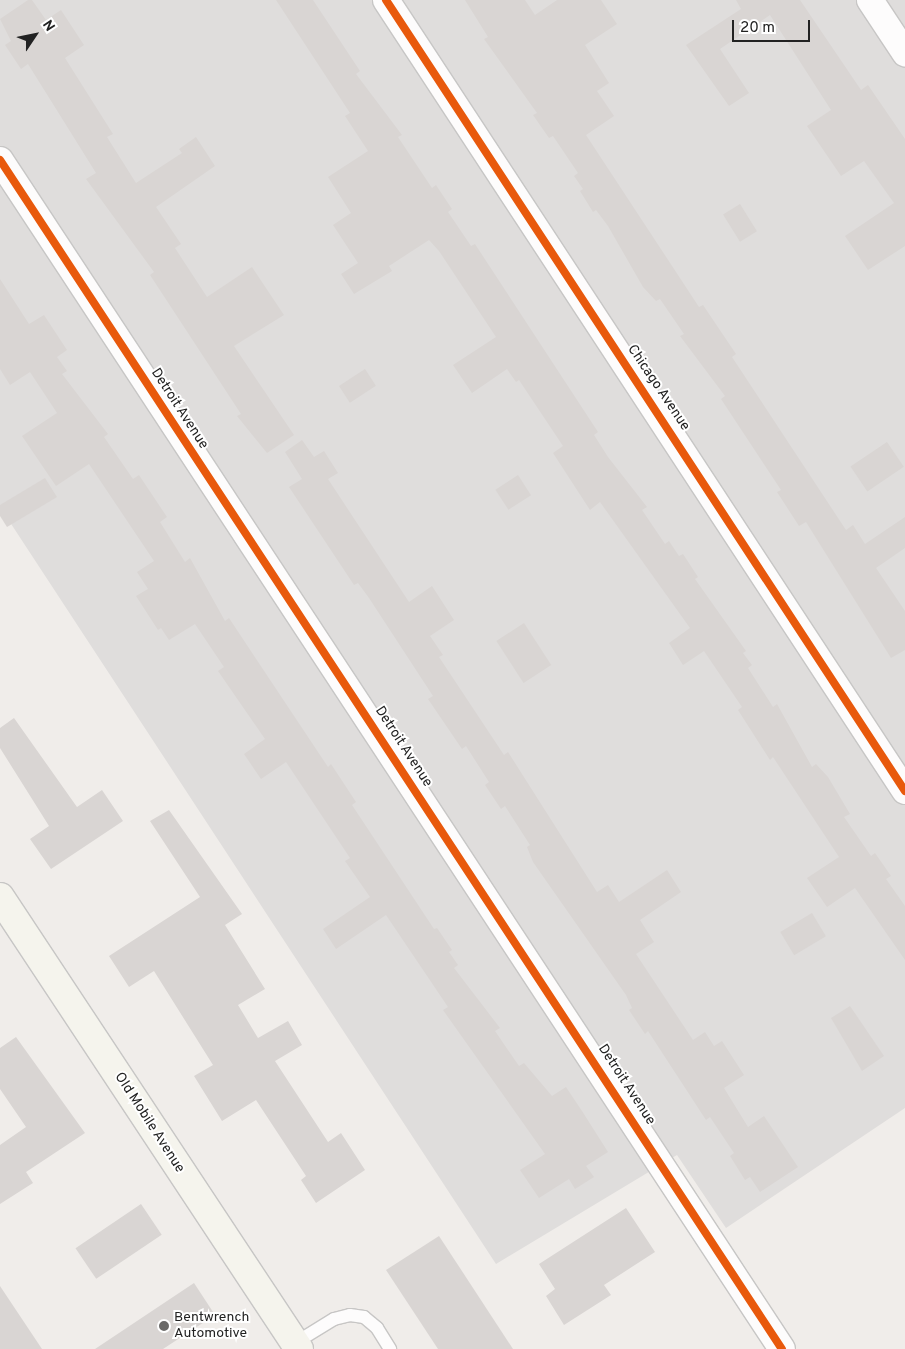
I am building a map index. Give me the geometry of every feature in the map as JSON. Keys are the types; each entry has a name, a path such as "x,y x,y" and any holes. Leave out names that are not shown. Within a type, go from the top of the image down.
{"main road":[{"name":"Old Mobile Avenue","path":"0,897 297,1346"}],"street":[{"name":"Chicago Avenue","path":"386,0 905,791"},
{"path":"870,0 905,53"},
{"name":"Detroit Avenue","path":"0,160 782,1349"}],"lane":[{"path":"297,1346 334,1319 350,1316 364,1317 377,1328 390,1349"}],"shaded area":[{"path":"0,0 905,0 905,1108 726,1228 677,1155 496,1264 0,507"}],"building":[{"path":"28,0 32,0 46,20 61,10 84,45 65,58 113,134 107,137 136,183 182,153 179,149 196,137 215,166 156,207 181,244 175,248 207,297 252,267 284,315 234,346 294,435 267,453 237,416 241,414 150,275 154,272 86,179 96,173 28,64 21,69 5,45 11,41 0,19"},
{"path":"276,0 313,0 360,71 356,74 402,135 398,137 432,188 436,185 452,209 448,212 471,246 475,244 598,432 594,435 608,457 647,507 642,510 665,544 669,541 679,556 683,554 698,577 695,579 746,651 743,653 752,665 748,668 773,707 777,704 812,767 816,764 828,777 850,814 844,817 871,856 875,853 891,876 886,879 905,906 905,960 855,888 827,907 807,878 839,857 773,757 770,760 738,710 742,707 704,651 683,665 669,643 690,628 600,502 590,510 553,453 563,446 519,380 516,382 507,369 472,393 453,365 496,337 439,251 429,240 389,266 392,271 354,294 341,274 358,263 333,225 351,213 328,177 368,151 345,116 350,113"},
{"path":"465,0 525,0 535,15 557,0 601,0 617,24 585,45 609,83 597,91 614,116 586,135 699,307 703,305 736,354 732,357 846,530 853,525 865,544 905,517 905,548 876,568 905,611 905,650 891,658 806,522 799,526 777,492 781,490 721,399 725,396 680,336 684,334 660,299 656,301 643,287 608,226 596,210 593,212 580,191 583,189 574,176 578,173 553,136 549,138 533,115 537,113 484,39 488,37"},
{"path":"736,0 800,0 861,90 868,85 905,139 905,246 868,270 845,236 894,203 864,161 841,176 807,126 831,110 770,15 720,49 749,93 729,106 686,45 741,9"},
{"path":"740,204 757,231 740,242 723,215"},
{"path":"0,279 29,324 44,315 67,350 57,357 67,371 62,374 108,434 104,437 133,479 139,475 167,517 160,522 185,562 190,558 225,621 229,618 328,767 331,764 356,802 352,805 434,929 437,928 452,950 449,952 458,965 454,968 500,1028 495,1031 519,1066 524,1063 552,1096 566,1087 582,1111 608,1152 586,1166 594,1177 575,1189 569,1179 539,1198 520,1170 545,1154 443,1010 448,1007 386,915 336,949 323,929 370,897 345,861 350,858 286,762 261,779 244,754 265,739 218,671 224,667 195,624 169,640 161,628 158,630 136,596 148,589 137,572 154,561 89,464 56,486 22,436 57,413 30,372 10,385 0,369"},
{"path":"365,369 376,386 350,403 339,386"},
{"path":"302,440 314,457 324,451 338,473 328,479 409,602 432,586 454,620 430,636 443,655 439,657 504,755 508,752 597,892 608,885 619,902 667,870 681,892 640,920 654,942 636,954 693,1040 705,1032 714,1046 722,1041 744,1075 724,1088 748,1127 764,1116 798,1167 760,1192 750,1177 745,1180 730,1156 734,1153 710,1117 706,1120 648,1031 645,1034 629,1010 632,1008 626,995 533,862 527,847 530,845 505,806 501,809 485,785 489,782 466,746 462,749 428,699 433,696 369,598 358,583 354,585 289,487 302,479 285,452"},
{"path":"887,442 904,467 867,491 851,467"},
{"path":"518,475 531,495 508,510 495,490"},
{"path":"45,478 57,497 7,527 0,516 0,505"},
{"path":"524,623 551,665 524,683 496,641"},
{"path":"14,718 77,807 102,790 123,821 51,869 30,839 49,826 0,748 0,728"},
{"path":"169,810 242,914 225,925 265,989 238,1005 258,1038 288,1021 302,1045 275,1061 328,1142 341,1133 365,1170 316,1203 301,1180 306,1176 256,1100 222,1121 194,1076 213,1065 154,971 129,987 109,956 200,897 150,821"},
{"path":"812,913 826,936 794,955 780,932"},
{"path":"850,1006 884,1056 862,1071 831,1018"},
{"path":"16,1037 85,1133 26,1172 33,1183 0,1204 0,1145 26,1127 0,1089 0,1048"},
{"path":"141,1204 162,1235 96,1279 76,1248"},
{"path":"626,1208 655,1252 604,1285 611,1295 564,1325 546,1296 555,1289 539,1264"},
{"path":"439,1236 513,1349 438,1349 386,1270"},
{"name":"Bentwrench Automotive","path":"194,1283 215,1315 163,1349 95,1349"},
{"path":"0,1286 42,1349 0,1349"}],"cycle path":[{"path":"386,0 905,791"},
{"path":"0,160 782,1349"}],"place":[{"name":"Bentwrench Automotive","path":"164,1326"}]}
